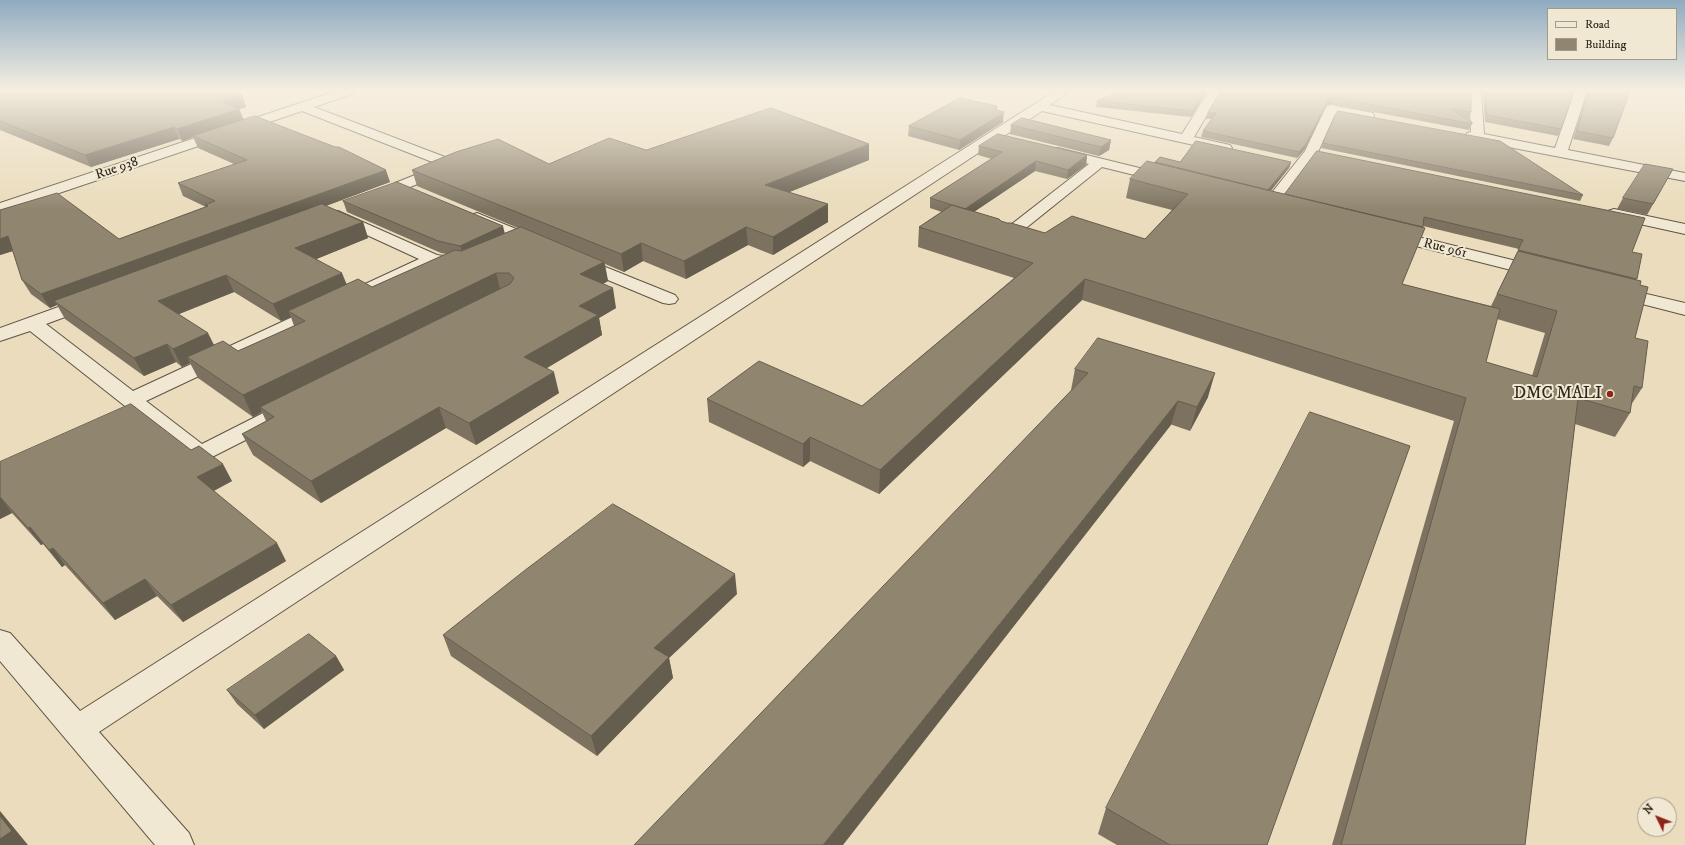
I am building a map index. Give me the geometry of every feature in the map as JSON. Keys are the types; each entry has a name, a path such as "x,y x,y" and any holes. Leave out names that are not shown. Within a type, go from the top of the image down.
{"street":[{"name":"Rue 938","path":"0,208 233,130"},
{"path":"364,130 453,165 393,188 422,195"},
{"path":"77,730 1004,130"},
{"path":"1144,130 1240,152"},
{"path":"1186,140 1192,130"},
{"path":"1254,201 1277,207 1301,165 1311,152 1321,130"},
{"path":"1478,130 1478,138"},
{"path":"1560,153 1568,130"},
{"path":"1462,135 1685,177"},
{"path":"995,136 1018,141"},
{"path":"1047,149 1185,183"},
{"path":"1311,152 1326,155"},
{"path":"1006,237 1100,162"},
{"path":"1285,162 1301,165"},
{"path":"350,204 325,214 433,258 466,264 481,258"},
{"path":"1599,212 1685,229"},
{"path":"466,214 669,299"},
{"name":"Rue 961","path":"1377,232 1554,276"},
{"path":"503,248 525,238"},
{"path":"131,400 433,258"},
{"path":"1600,288 1685,309"},
{"path":"0,335 106,295"},
{"path":"32,323 200,454 312,397"},
{"path":"0,641 177,845"}],"building":[{"path":"24,130 163,130 85,155"},
{"path":"210,130 292,130 335,147 339,147 386,170 41,294 22,280 8,236 0,239 0,210 57,193 119,239 208,206 205,205 215,201 178,183 247,160 193,136"},
{"path":"704,130 832,130 869,144 765,185 828,204 773,237 746,227 684,261 641,243 621,254 412,170 456,152 498,139 549,164 609,138 646,150"},
{"path":"925,130 975,130 960,140"},
{"path":"1033,130 1072,130 1111,140 1101,147"},
{"path":"1313,130 1306,144 1299,152 1203,131"},
{"path":"1329,130 1443,130 1500,141 1583,195 1323,143"},
{"path":"1577,130 1616,130 1613,138"},
{"path":"998,134 1087,155 1068,170 1036,161 965,209 930,198 1002,152 979,146"},
{"path":"1196,141 1291,162 1268,190 1155,162 1160,157 1180,162"},
{"path":"1317,151 1645,218 1632,252 1642,254 1637,279 1518,250 1523,240 1424,217 1423,227 1285,194"},
{"path":"1147,161 1425,228 1402,284 1500,309 1486,362 1537,377 1557,311 1497,294 1518,251 1641,281 1640,285 1648,287 1635,338 1648,341 1642,388 1634,386 1630,413 1578,398 1525,845 1341,845 1466,398 1085,279 880,470 810,437 803,444 707,399 759,361 862,406 1033,263 919,227 952,205 999,219 1007,223 1045,233 1072,216 1145,239 1188,194 1130,179"},
{"path":"1645,164 1673,169 1653,204 1623,198"},
{"path":"397,182 503,226 460,246 438,241 343,201"},
{"path":"322,204 363,222 295,248 342,273 273,304 226,275 158,301 208,333 173,349 167,344 134,358 54,301"},
{"path":"521,227 604,262 580,274 613,288 579,306 598,315 524,357 554,372 469,423 439,407 311,481 242,434 274,417 260,407 510,284 514,278 509,273 496,273 243,395 187,357 223,341 238,351 305,321 288,311 358,279 372,287 455,250 461,251"},
{"path":"1098,338 1215,373 1197,407 1178,401 823,845 634,845 1088,373 1075,369"},
{"path":"131,404 191,450 199,446 223,464 197,477 277,543 171,605 145,579 103,603 53,548 49,550 30,527 28,528 0,497 0,462"},
{"path":"1310,412 1410,446 1267,845 1170,845 1106,808"},
{"path":"613,504 735,574 654,648 669,657 591,736 443,635 524,571"},
{"path":"309,634 336,656 255,715 227,690"},
{"path":"0,816 12,831 0,839"}],"place":[{"name":"DMC MALI","path":"1610,394"}]}
